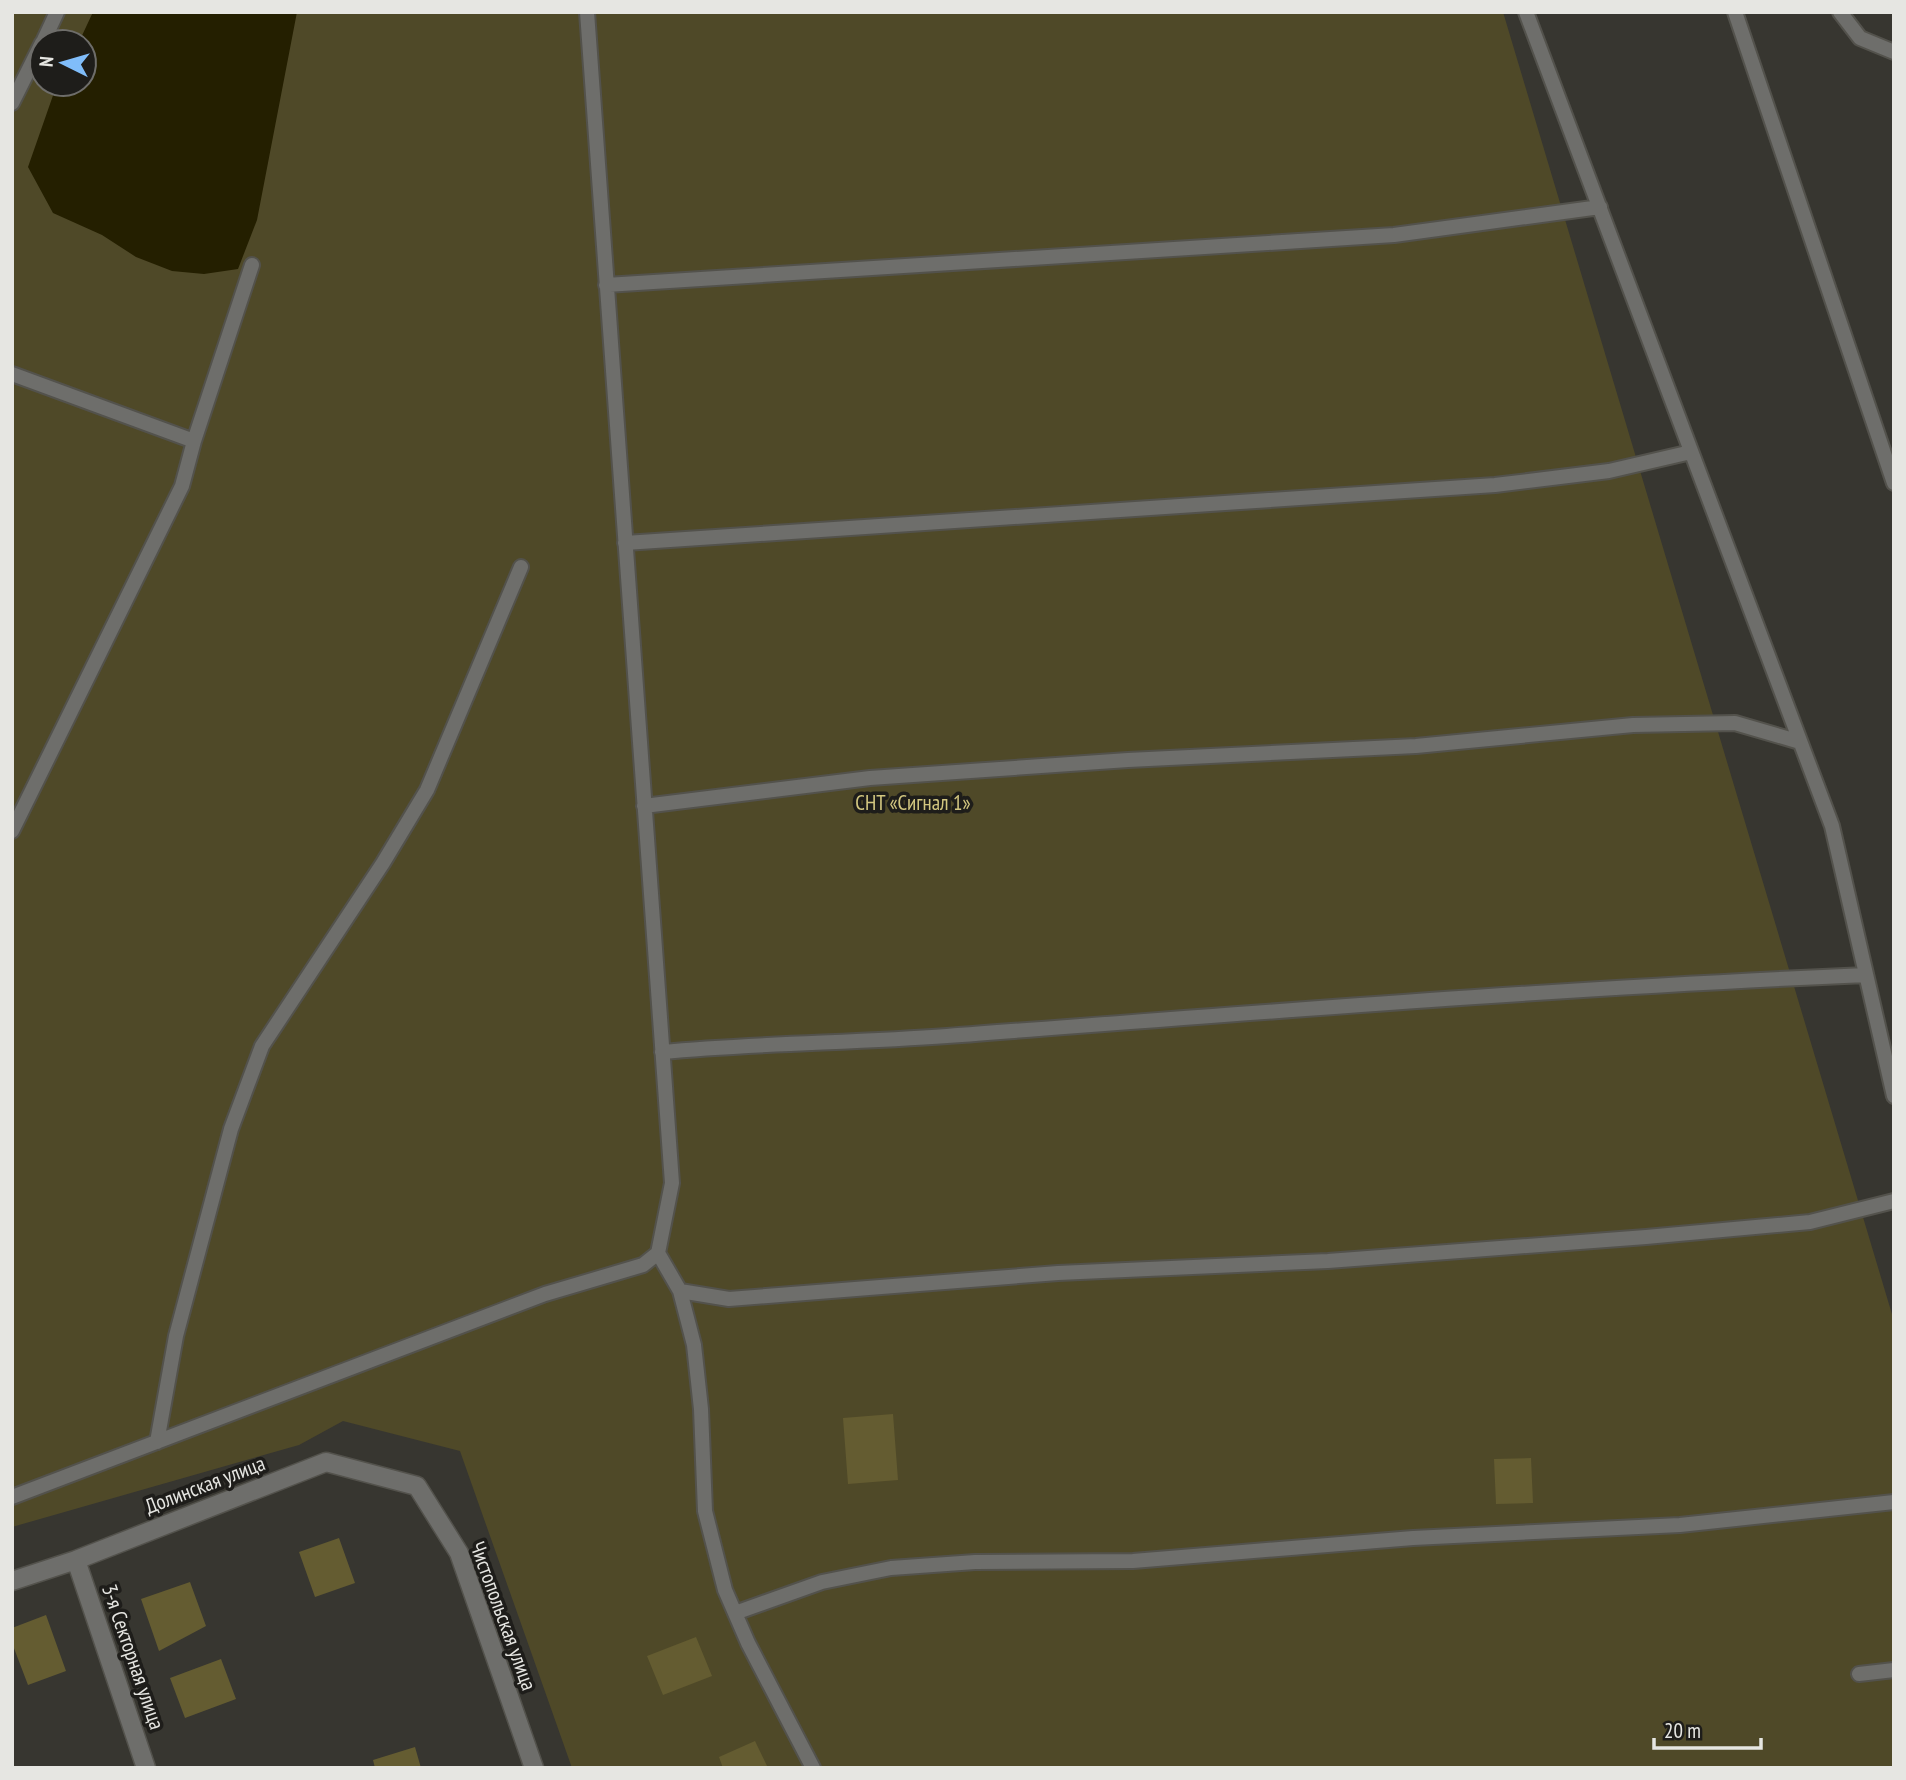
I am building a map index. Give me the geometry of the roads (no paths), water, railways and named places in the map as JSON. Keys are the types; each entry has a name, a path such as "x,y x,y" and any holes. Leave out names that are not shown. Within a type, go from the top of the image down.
{"street":[{"name":"Долинская улица","path":"12,1581 76,1560 326,1462 416,1486"},
{"name":"Чистопольская улица","path":"416,1486 459,1553 534,1768"},
{"name":"3-я Секторная улица","path":"76,1560 146,1768"}],"lane":[{"path":"49,28 57,12"},
{"path":"12,1497 545,1294 643,1265 658,1253 672,1183 587,12"},
{"path":"1526,12 1832,826 1894,1096"},
{"path":"1735,12 1894,483"},
{"path":"1840,12 1860,38 1894,52"},
{"path":"12,103 28,71"},
{"path":"606,285 1394,235 1600,207"},
{"path":"12,831 182,486 194,441 252,265"},
{"path":"12,374 194,441"},
{"path":"625,543 1495,485 1609,471 1691,452"},
{"path":"157,1442 176,1336 186,1297 231,1129 262,1046 383,863 427,790 521,567"},
{"path":"644,806 870,778 1128,760 1416,746 1633,725 1735,723 1800,742"},
{"path":"662,1052 747,1044 942,1036 1673,983 1866,975"},
{"path":"680,1291 729,1299 1058,1273 1328,1261 1810,1222 1894,1201"},
{"path":"658,1253 680,1291 694,1345 701,1409 705,1511 725,1590 813,1768"},
{"path":"735,1613 821,1582 891,1568 975,1562 1133,1561 1413,1538 1680,1525 1894,1502"},
{"path":"1859,1674 1894,1670"}],"park label":[{"name":"СНТ «Сигнал 1»","path":"913,803"}]}
